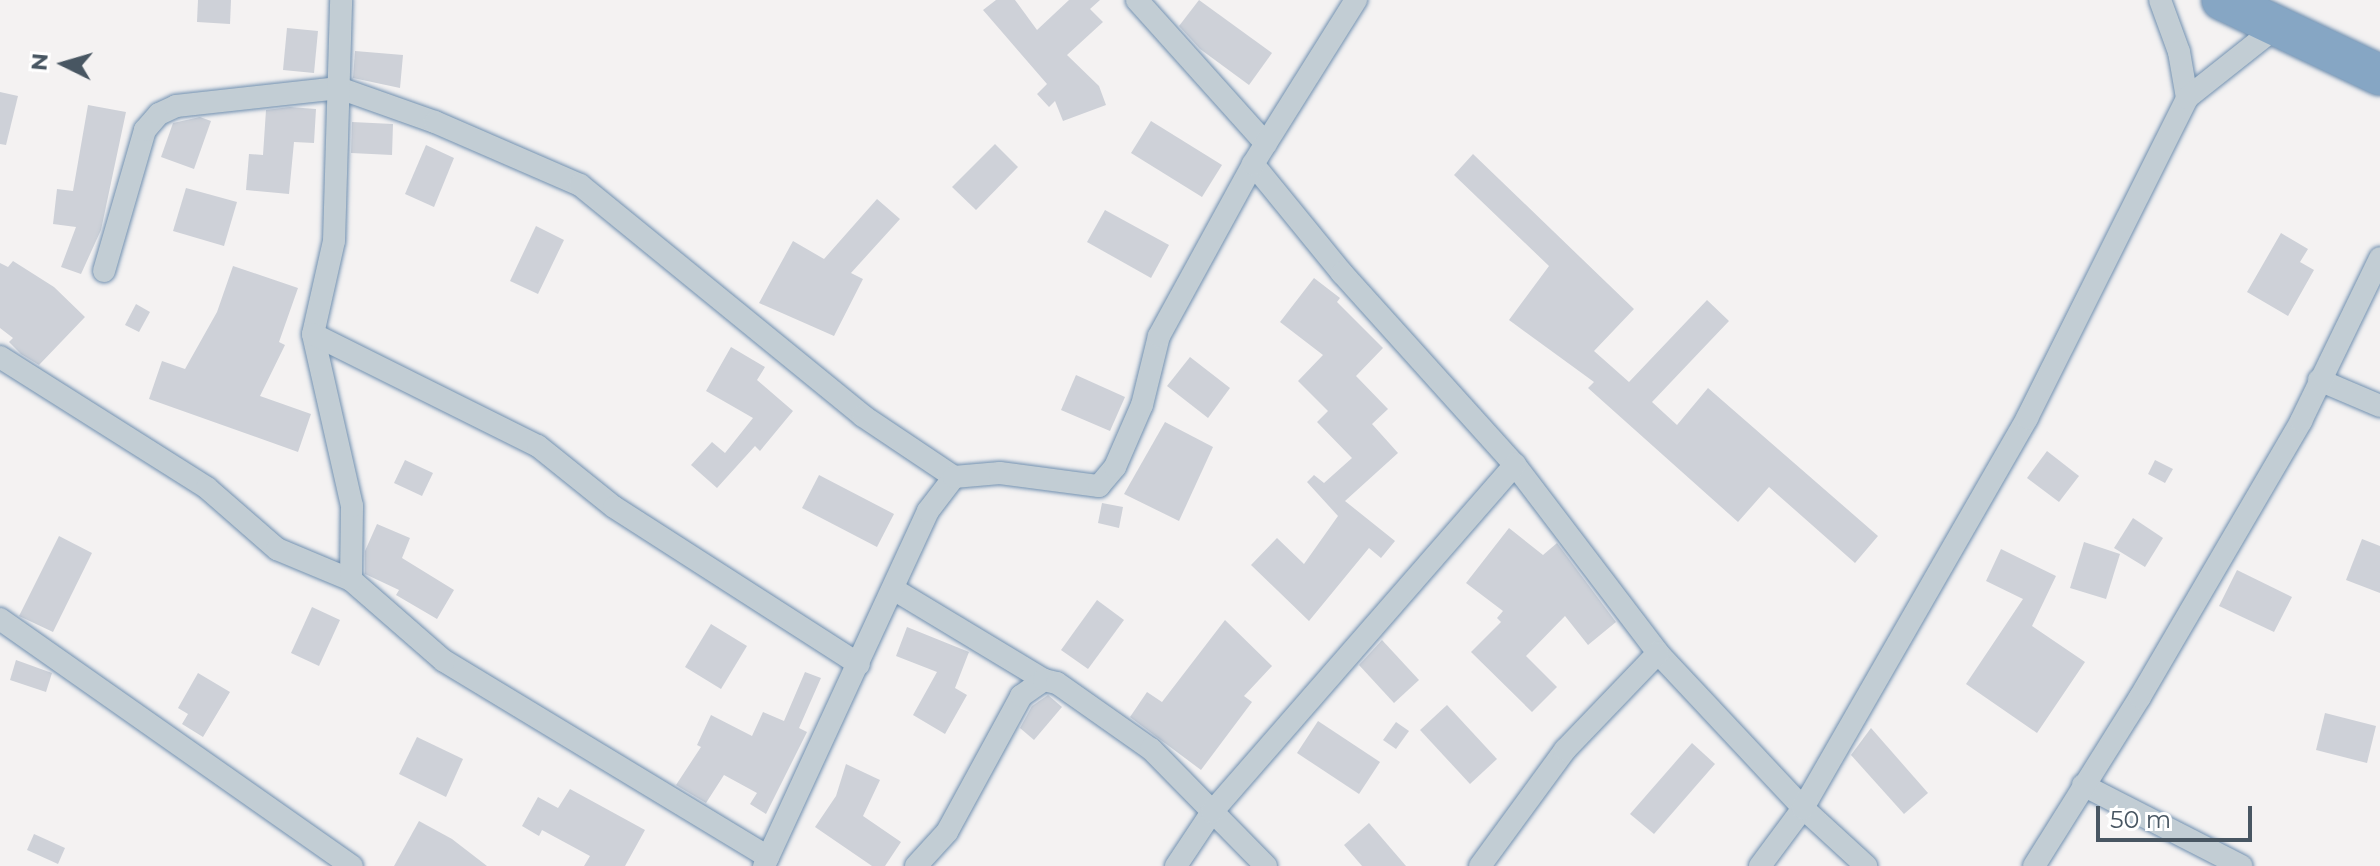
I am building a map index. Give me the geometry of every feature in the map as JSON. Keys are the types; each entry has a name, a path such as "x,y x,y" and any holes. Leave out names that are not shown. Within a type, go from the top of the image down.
{"highway":[{"path":"2222,0 2380,75"}],"street":[{"path":"341,0 334,241 313,334 352,506 351,580"},
{"path":"1137,0 1266,144"},
{"path":"104,271 145,130 159,114 176,106 339,88 435,122 580,185 863,416 954,477 1000,473 1099,486 1131,437 1159,336 1253,164 1356,0"},
{"path":"2160,0 2179,52 2187,98"},
{"path":"1760,866 1803,808 2027,418 2187,98 2278,26"},
{"path":"1253,164 1342,273 1515,465 1658,653 1803,808 1866,866"},
{"path":"2033,862 2157,670 2301,421 2380,258"},
{"path":"313,334 538,446 614,507 859,664"},
{"path":"0,357 207,488 277,549 351,580 444,661 766,862 895,590 928,511 954,477"},
{"path":"2319,380 2380,406"},
{"path":"1176,866 1212,812 1515,465"},
{"path":"895,590 1044,680 1057,683 1151,749 1266,866"},
{"path":"0,619 352,866"},
{"path":"1480,866 1565,750 1658,653"},
{"path":"916,866 947,832 1021,696 1044,680"},
{"path":"2083,785 2241,866"}],"building":[{"path":"198,0 231,0 230,24 197,22"},
{"path":"996,0 1015,0 1037,30 1069,0 1100,0 1090,9 1103,22 1067,55 1099,86 1106,105 1063,121 1055,101 1049,107 1037,94 1047,84 983,10"},
{"path":"1199,0 1272,53 1249,85 1200,49 1179,26"},
{"path":"287,28 318,31 314,73 283,70"},
{"path":"355,51 403,55 400,88 353,78"},
{"path":"0,92 18,96 6,145 0,144"},
{"path":"88,105 126,112 101,230 81,274 61,267 76,227 53,224 57,189 73,191"},
{"path":"290,107 316,109 314,143 294,142 289,194 246,190 249,154 263,155 266,110"},
{"path":"200,117 211,121 194,169 161,157 173,123"},
{"path":"1151,121 1222,165 1202,197 1131,153"},
{"path":"352,122 393,124 392,155 351,153"},
{"path":"995,144 1018,167 976,210 952,187"},
{"path":"426,145 454,158 434,207 405,194"},
{"path":"1473,154 1634,309 1594,351 1629,382 1707,300 1729,321 1652,402 1677,425 1708,388 1878,536 1855,563 1769,487 1738,522 1588,388 1594,382 1509,320 1549,266 1454,175"},
{"path":"186,188 237,202 224,246 173,231"},
{"path":"877,199 900,219 851,273 863,279 834,336 759,303 793,241 824,259"},
{"path":"1105,210 1169,245 1151,278 1087,242"},
{"path":"536,226 564,240 538,294 510,281"},
{"path":"2281,233 2308,249 2300,262 2314,270 2288,316 2247,292"},
{"path":"13,261 54,287 85,317 39,365 21,354 9,342 13,338 0,328 0,263 8,267"},
{"path":"233,266 298,288 279,342 285,345 260,396 311,414 298,452 149,399 162,361 185,369 217,312"},
{"path":"1314,278 1340,298 1337,302 1383,348 1356,376 1388,409 1372,424 1398,453 1345,501 1395,541 1381,558 1369,548 1309,621 1251,565 1277,538 1304,564 1338,516 1307,482 1314,475 1324,483 1352,458 1317,422 1328,411 1298,381 1323,355 1280,322"},
{"path":"136,304 150,312 139,332 125,325"},
{"path":"731,347 765,367 757,380 793,411 760,451 755,446 717,488 691,465 712,442 725,453 753,418 706,391"},
{"path":"1190,357 1230,388 1208,418 1167,386"},
{"path":"1076,375 1125,397 1110,431 1061,410"},
{"path":"1165,422 1213,447 1179,521 1124,494"},
{"path":"2047,451 2079,476 2059,502 2027,478"},
{"path":"405,460 433,473 422,496 394,483"},
{"path":"2155,460 2173,469 2165,483 2148,474"},
{"path":"819,475 894,514 877,547 802,508"},
{"path":"1102,503 1123,507 1119,528 1098,523"},
{"path":"2133,518 2163,538 2145,567 2114,548"},
{"path":"377,524 410,538 402,558 454,590 437,619 396,595 399,590 365,574 365,551"},
{"path":"1509,528 1543,555 1557,543 1616,622 1588,645 1565,616 1526,656 1557,687 1532,712 1471,652 1501,622 1497,618 1503,611 1466,583"},
{"path":"59,536 92,553 53,632 19,616"},
{"path":"2362,539 2380,546 2380,593 2346,580"},
{"path":"2084,542 2120,554 2106,599 2070,588"},
{"path":"2001,549 2056,576 2032,626 2085,662 2037,733 1966,684 2023,599 1986,581"},
{"path":"2237,570 2292,597 2274,632 2219,606"},
{"path":"1097,600 1124,620 1088,669 1061,650"},
{"path":"312,607 340,620 319,666 291,653"},
{"path":"1225,620 1272,666 1244,696 1252,702 1201,770 1130,717 1147,692 1162,702"},
{"path":"711,624 747,646 721,689 685,667"},
{"path":"907,627 969,652 955,688 967,695 945,734 913,715 937,672 896,656"},
{"path":"1382,640 1419,680 1394,703 1359,665"},
{"path":"16,660 52,673 46,692 10,680"},
{"path":"805,672 821,678 799,728 807,732 766,814 750,804 757,793 724,775 706,803 676,785 701,747 697,745 711,715 752,736 763,712 784,721"},
{"path":"198,673 230,692 203,737 182,724 188,714 178,708"},
{"path":"1048,695 1062,707 1034,740 1020,728 1032,706"},
{"path":"1447,705 1497,759 1470,784 1420,730"},
{"path":"2325,713 2376,726 2367,763 2316,750"},
{"path":"1318,721 1380,762 1359,794 1297,753"},
{"path":"1396,722 1409,731 1396,749 1383,740"},
{"path":"1871,728 1928,793 1904,814 1851,755"},
{"path":"417,737 463,759 446,797 399,774"},
{"path":"1692,743 1715,764 1654,834 1630,814"},
{"path":"846,764 880,780 863,816 901,842 885,866 872,866 815,827 836,796"},
{"path":"570,789 645,830 625,866 584,866 590,856 542,830 539,836 522,826 538,797 558,808"},
{"path":"419,821 452,839 487,866 394,866"},
{"path":"1369,823 1406,866 1362,866 1344,845"},
{"path":"34,834 65,848 58,864 27,850"}]}
